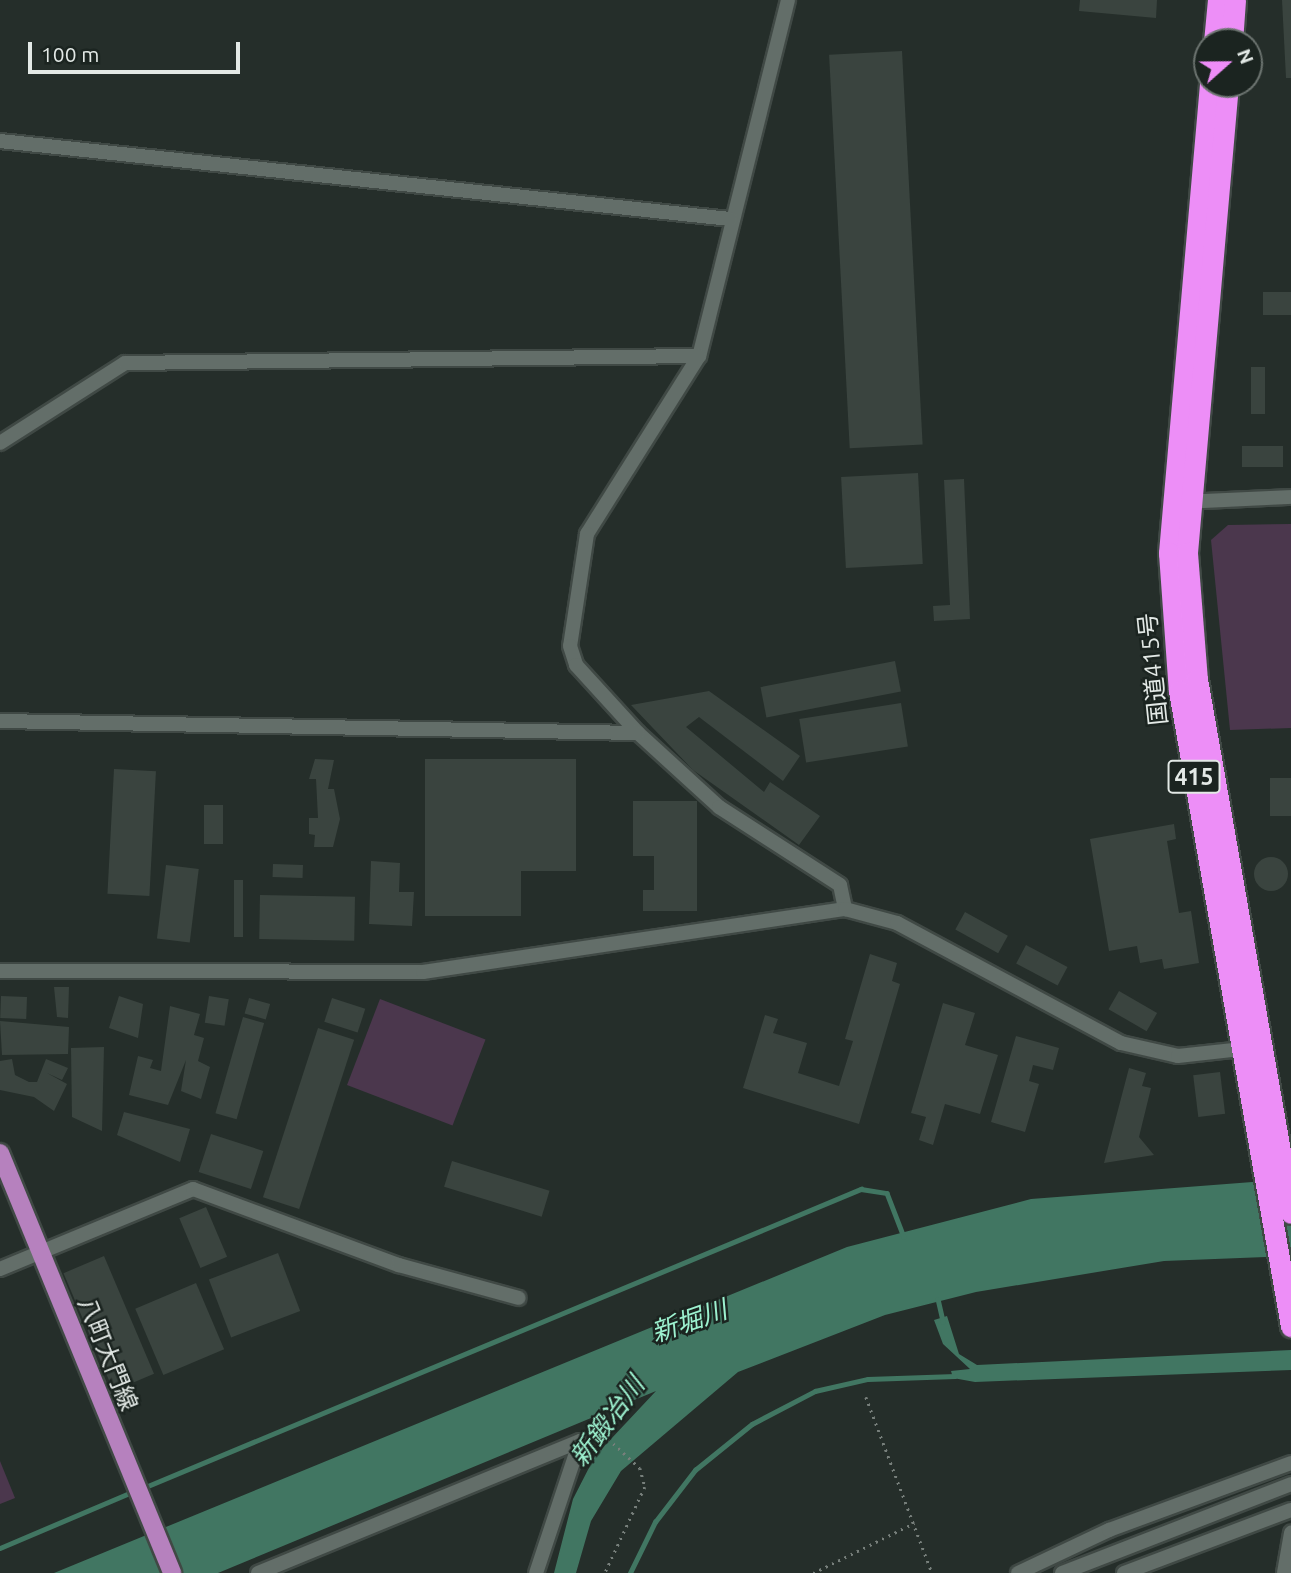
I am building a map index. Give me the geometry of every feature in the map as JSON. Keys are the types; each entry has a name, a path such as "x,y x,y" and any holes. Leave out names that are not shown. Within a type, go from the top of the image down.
{"highway":[{"path":"1215,28 1218,0"},
{"path":"1233,28 1236,0"},
{"name":"国道415号","path":"1209,98 1180,502 1179,691 1273,1170 1281,1264 1291,1326"},
{"name":"国道415号","path":"1180,502 1226,98"},
{"name":"国道415号","path":"1273,1170 1291,1213"}],"main road":[{"name":"八町大門線","path":"0,1153 172,1573"}],"street":[{"path":"788,0 730,219 699,356 587,534 570,646 576,664 638,733 719,807 841,885 845,909"},
{"path":"0,141 730,219"},
{"path":"0,443 125,363 699,356"},
{"path":"1180,502 1291,497"},
{"path":"0,721 638,733"},
{"path":"0,971 423,972 845,909 897,923 1121,1043 1178,1056 1251,1048"},
{"path":"0,1269 193,1189 399,1265 519,1298"},
{"path":"258,1573 580,1441"},
{"path":"536,1573 580,1441"},
{"path":"1018,1573 1109,1530 1291,1463"},
{"path":"1062,1573 1291,1484"},
{"path":"1124,1573 1291,1510"},
{"path":"1284,1573 1291,1533"}],"path":[{"path":"866,1397 932,1573"},
{"path":"580,1441 603,1434 640,1468 645,1488 606,1573"},
{"path":"813,1573 914,1524"}],"shaded area":[{"path":"1291,524 1291,728 1230,730 1211,540 1228,525"},
{"path":"380,999 485,1039 453,1125 347,1085"},
{"path":"0,1461 15,1498 0,1504"}],"water":[{"name":"新堀川","path":"1291,1179 1291,1256 1164,1261 976,1292 885,1315 738,1372 621,1471 591,1521 576,1573 554,1573 573,1499 595,1456 656,1391 218,1573 54,1573 847,1247 1031,1199"},
{"path":"947,1316 959,1354 977,1365 1291,1350 1291,1370 975,1382 953,1378 951,1371 970,1369 943,1344 934,1320"}],"building":[{"path":"1080,0 1157,0 1156,18 1079,11"},
{"path":"1282,0 1291,0 1291,78 1286,78"},
{"path":"902,51 923,444 850,448 829,55"},
{"path":"1263,292 1291,292 1291,315 1263,315"},
{"path":"1251,367 1265,367 1265,414 1251,414"},
{"path":"1242,446 1283,446 1283,467 1242,467"},
{"path":"918,473 923,564 846,568 841,477"},
{"path":"964,479 970,619 934,621 933,606 950,605 944,480"},
{"path":"895,661 901,691 766,718 761,687"},
{"path":"709,691 800,756 783,781 699,717 686,727 764,792 770,782 820,816 799,845 693,770 631,705"},
{"path":"901,703 908,746 806,763 799,719"},
{"path":"315,759 334,760 328,789 334,789 340,819 333,847 314,847 315,835 309,834 309,818 318,818 316,779 309,779"},
{"path":"425,759 576,759 576,871 521,871 521,916 425,916"},
{"path":"114,769 156,771 149,896 107,894"},
{"path":"1270,778 1291,778 1291,816 1270,816"},
{"path":"633,801 697,801 697,911 643,911 643,890 654,890 654,856 633,856"},
{"path":"204,805 223,805 223,844 204,844"},
{"path":"1174,824 1176,839 1167,841 1179,913 1191,911 1199,963 1164,969 1162,959 1140,963 1137,946 1109,951 1090,839"},
{"path":"1271,857 1283,862 1288,874 1283,886 1271,891 1259,886 1254,874 1259,862"},
{"path":"371,861 400,863 399,892 414,892 412,926 369,924"},
{"path":"273,864 303,865 303,878 273,877"},
{"path":"166,865 199,869 190,942 157,938"},
{"path":"234,880 243,880 243,937 234,937"},
{"path":"260,895 355,897 354,941 259,939"},
{"path":"965,912 1008,936 998,953 955,929"},
{"path":"1026,945 1067,967 1058,986 1016,964"},
{"path":"870,954 897,963 892,981 900,984 859,1124 743,1088 765,1015 778,1019 773,1033 807,1043 798,1073 839,1086 853,1041 845,1039"},
{"path":"54,987 69,987 68,1018 57,1017"},
{"path":"1119,991 1157,1013 1147,1031 1108,1009"},
{"path":"1,996 27,997 26,1019 0,1018"},
{"path":"119,996 143,1004 138,1038 109,1028"},
{"path":"209,996 229,999 225,1026 205,1023"},
{"path":"249,998 270,1004 266,1019 245,1013"},
{"path":"332,998 365,1009 358,1033 324,1022"},
{"path":"943,1003 975,1013 965,1045 998,1055 980,1114 945,1104 933,1145 919,1140 926,1117 911,1113"},
{"path":"170,1006 200,1014 194,1035 204,1038 198,1061 210,1067 201,1099 181,1091 186,1060 168,1105 129,1095 138,1056 153,1060 150,1068 161,1071"},
{"path":"243,1017 264,1023 237,1119 215,1113"},
{"path":"0,1021 69,1027 68,1054 2,1055"},
{"path":"318,1028 354,1040 299,1209 263,1197"},
{"path":"1016,1036 1059,1048 1053,1070 1033,1065 1029,1081 1039,1084 1025,1132 991,1122"},
{"path":"104,1047 102,1131 72,1117 71,1048"},
{"path":"12,1059 15,1075 29,1082 37,1082 46,1059 68,1068 62,1080 47,1073 67,1084 54,1111 34,1097 0,1090 0,1061"},
{"path":"1129,1068 1146,1073 1142,1086 1151,1088 1139,1137 1154,1155 1104,1163"},
{"path":"1220,1072 1225,1114 1198,1117 1193,1075"},
{"path":"124,1112 190,1129 180,1162 117,1135"},
{"path":"211,1134 263,1151 251,1189 199,1172"},
{"path":"452,1161 550,1191 542,1217 444,1187"},
{"path":"206,1207 227,1257 200,1268 179,1218"},
{"path":"278,1253 300,1311 231,1337 209,1280"},
{"path":"104,1256 154,1374 114,1391 63,1273"},
{"path":"196,1283 224,1349 163,1375 135,1309"}],"waterway":[{"path":"143,1488 861,1189 887,1193 904,1237"},
{"path":"938,1299 943,1321"},
{"path":"630,1573 655,1522 695,1470 752,1424 815,1391 868,1379 955,1376"},
{"path":"0,1548 134,1491"}],"water label":[{"name":"新鍛冶川","path":"607,1421"}]}
